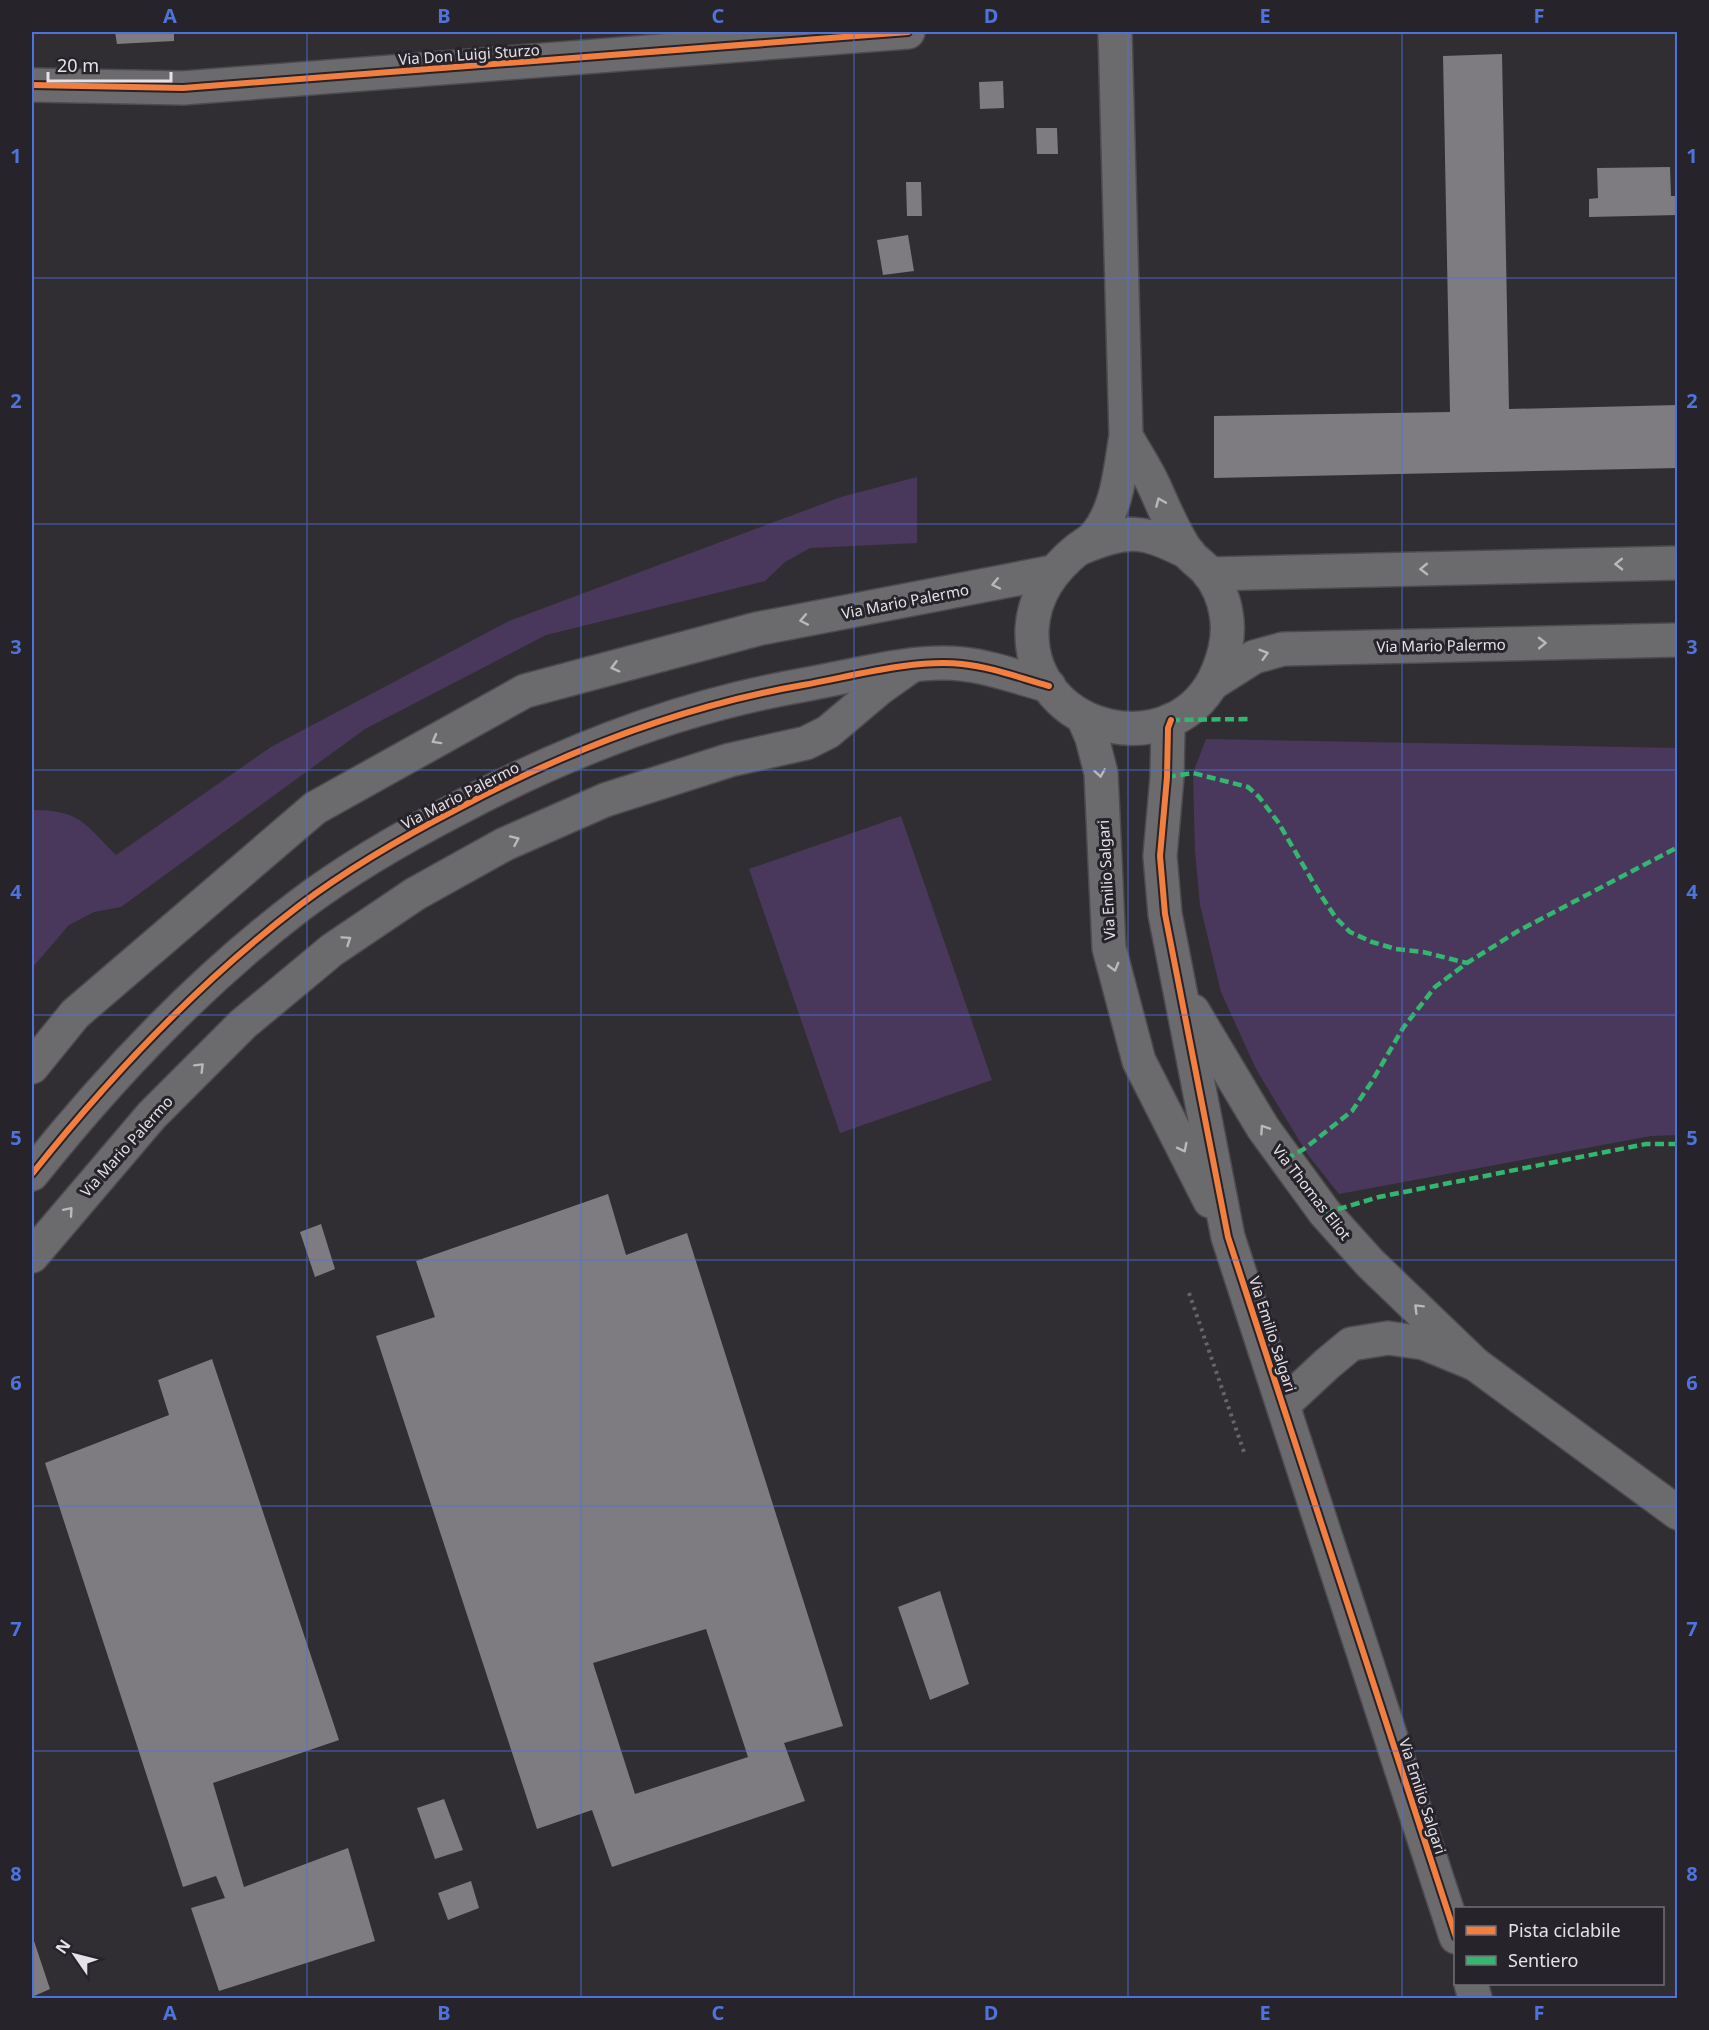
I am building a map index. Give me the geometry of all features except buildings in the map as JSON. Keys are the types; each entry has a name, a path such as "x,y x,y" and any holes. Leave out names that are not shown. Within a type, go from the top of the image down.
{"street":[{"name":"Via Don Luigi Sturzo","path":"32,85 183,88 664,41 908,32"},
{"path":"1115,32 1126,436 1114,501 1095,536 1053,572 1043,587 1036,604 1032,632 1040,671 1064,704 1083,717 1112,728 1143,729 1171,720 1195,704 1213,683 1224,656 1228,628 1222,599 1166,514 1154,486 1126,436"},
{"path":"1077,550 1108,537 1138,534 1159,538 1199,563 1677,563"},
{"name":"Via Mario Palermo","path":"32,1067 75,1014 315,808 525,691 757,629 1053,572"},
{"name":"Via Mario Palermo","path":"1213,683 1254,657 1283,649 1677,640"},
{"name":"Via Mario Palermo","path":"32,1174 140,1047 225,967 301,905 389,844 494,790 572,754 672,716 758,692 927,663 962,664 999,671 1049,686"},
{"name":"Via Mario Palermo","path":"32,1256 152,1115 243,1024 332,950 415,894 505,844 605,800 730,760 806,742 828,732 910,666"},
{"name":"Via Emilio Salgari","path":"1083,717 1092,738 1101,773 1109,948 1139,1061 1228,1237"},
{"name":"Via Emilio Salgari","path":"1171,720 1168,728 1167,777 1160,856 1165,914 1228,1237 1454,1934"},
{"name":"Via Thomas Eliot","path":"1182,994 1263,1128 1325,1213 1370,1263 1474,1364 1677,1513"},
{"name":"Via Thomas Eliot","path":"1283,1405 1351,1344 1388,1338 1424,1343 1474,1364"}],"path":[{"path":"1189,1293 1245,1455"}],"shaded area":[{"path":"917,477 917,543 810,548 785,562 765,581 546,635 365,729 121,907 94,912 69,925 32,968 32,810 61,813 80,820 116,855 271,747 509,621 841,497"},
{"path":"1206,739 1677,748 1677,1135 1651,1136 1339,1194 1308,1155 1256,1069 1221,992 1200,905 1195,852 1193,773"},
{"path":"901,816 992,1080 840,1133 749,869"}],"marked path":[{"path":"1171,720 1250,719"},
{"path":"1167,777 1193,773 1248,787 1259,797 1278,822 1320,894 1336,918 1350,932 1396,949 1423,952 1467,963"},
{"path":"1286,1159 1304,1149 1352,1111 1403,1028 1435,987 1467,963 1518,931 1678,847"},
{"path":"1325,1213 1379,1197 1646,1144 1678,1144"}],"cycle path":[{"path":"32,85 183,88 908,32"},
{"path":"32,1174 93,1101 158,1031 263,935 319,891 357,866 498,788 582,750 669,718 758,694 883,669 943,663 973,665 1049,686"},
{"path":"1171,720 1168,728 1167,777 1160,856 1165,914 1228,1237 1454,1931"}]}
